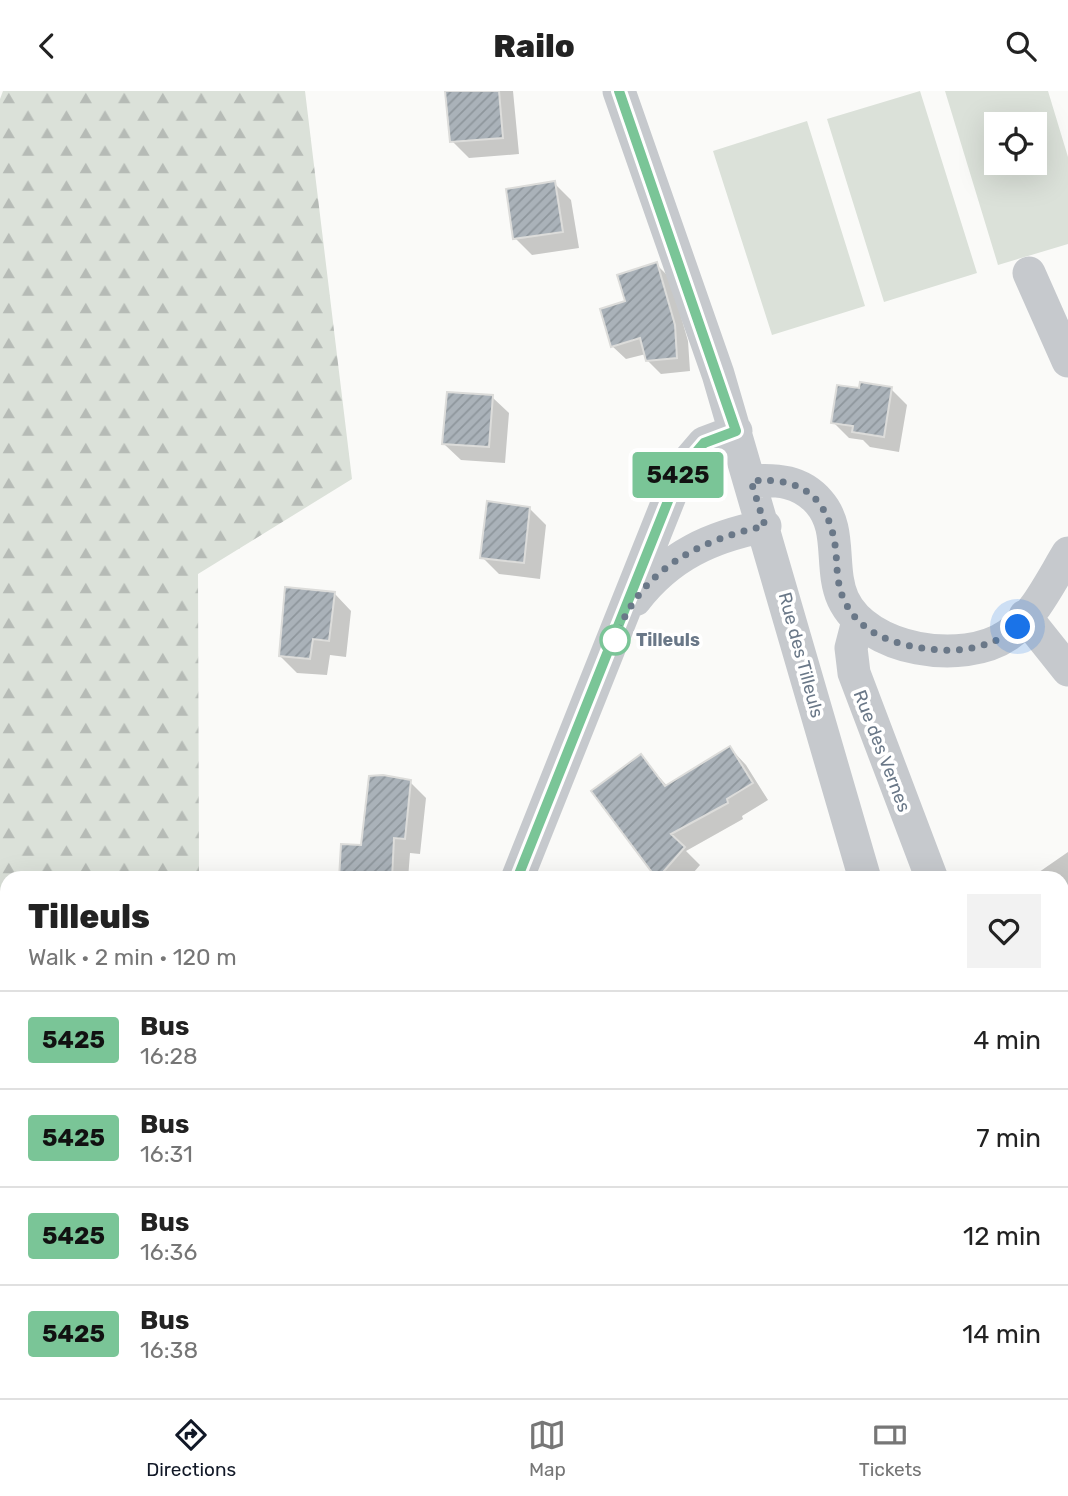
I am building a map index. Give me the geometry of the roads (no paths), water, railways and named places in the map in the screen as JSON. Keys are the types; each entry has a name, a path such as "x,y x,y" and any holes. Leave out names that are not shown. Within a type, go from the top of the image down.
{"street":[{"name":"Rue des Tilleuls","path":"619,91 736,431 863,871"},
{"path":"1029,273 1068,361"},
{"path":"520,871 680,471 704,443 736,431"},
{"path":"751,481 788,481 807,491 822,506 832,529 840,590 858,621 878,636 892,641 949,651 990,643 1008,635 1026,616 1068,553"},
{"path":"625,613 647,584 678,556 706,542 765,526"},
{"path":"1026,616 1068,670"},
{"name":"Rue des Vernes","path":"858,621 851,648 853,673 929,871"}],"place":[{"name":"Tilleuls","path":"615,640"}]}
